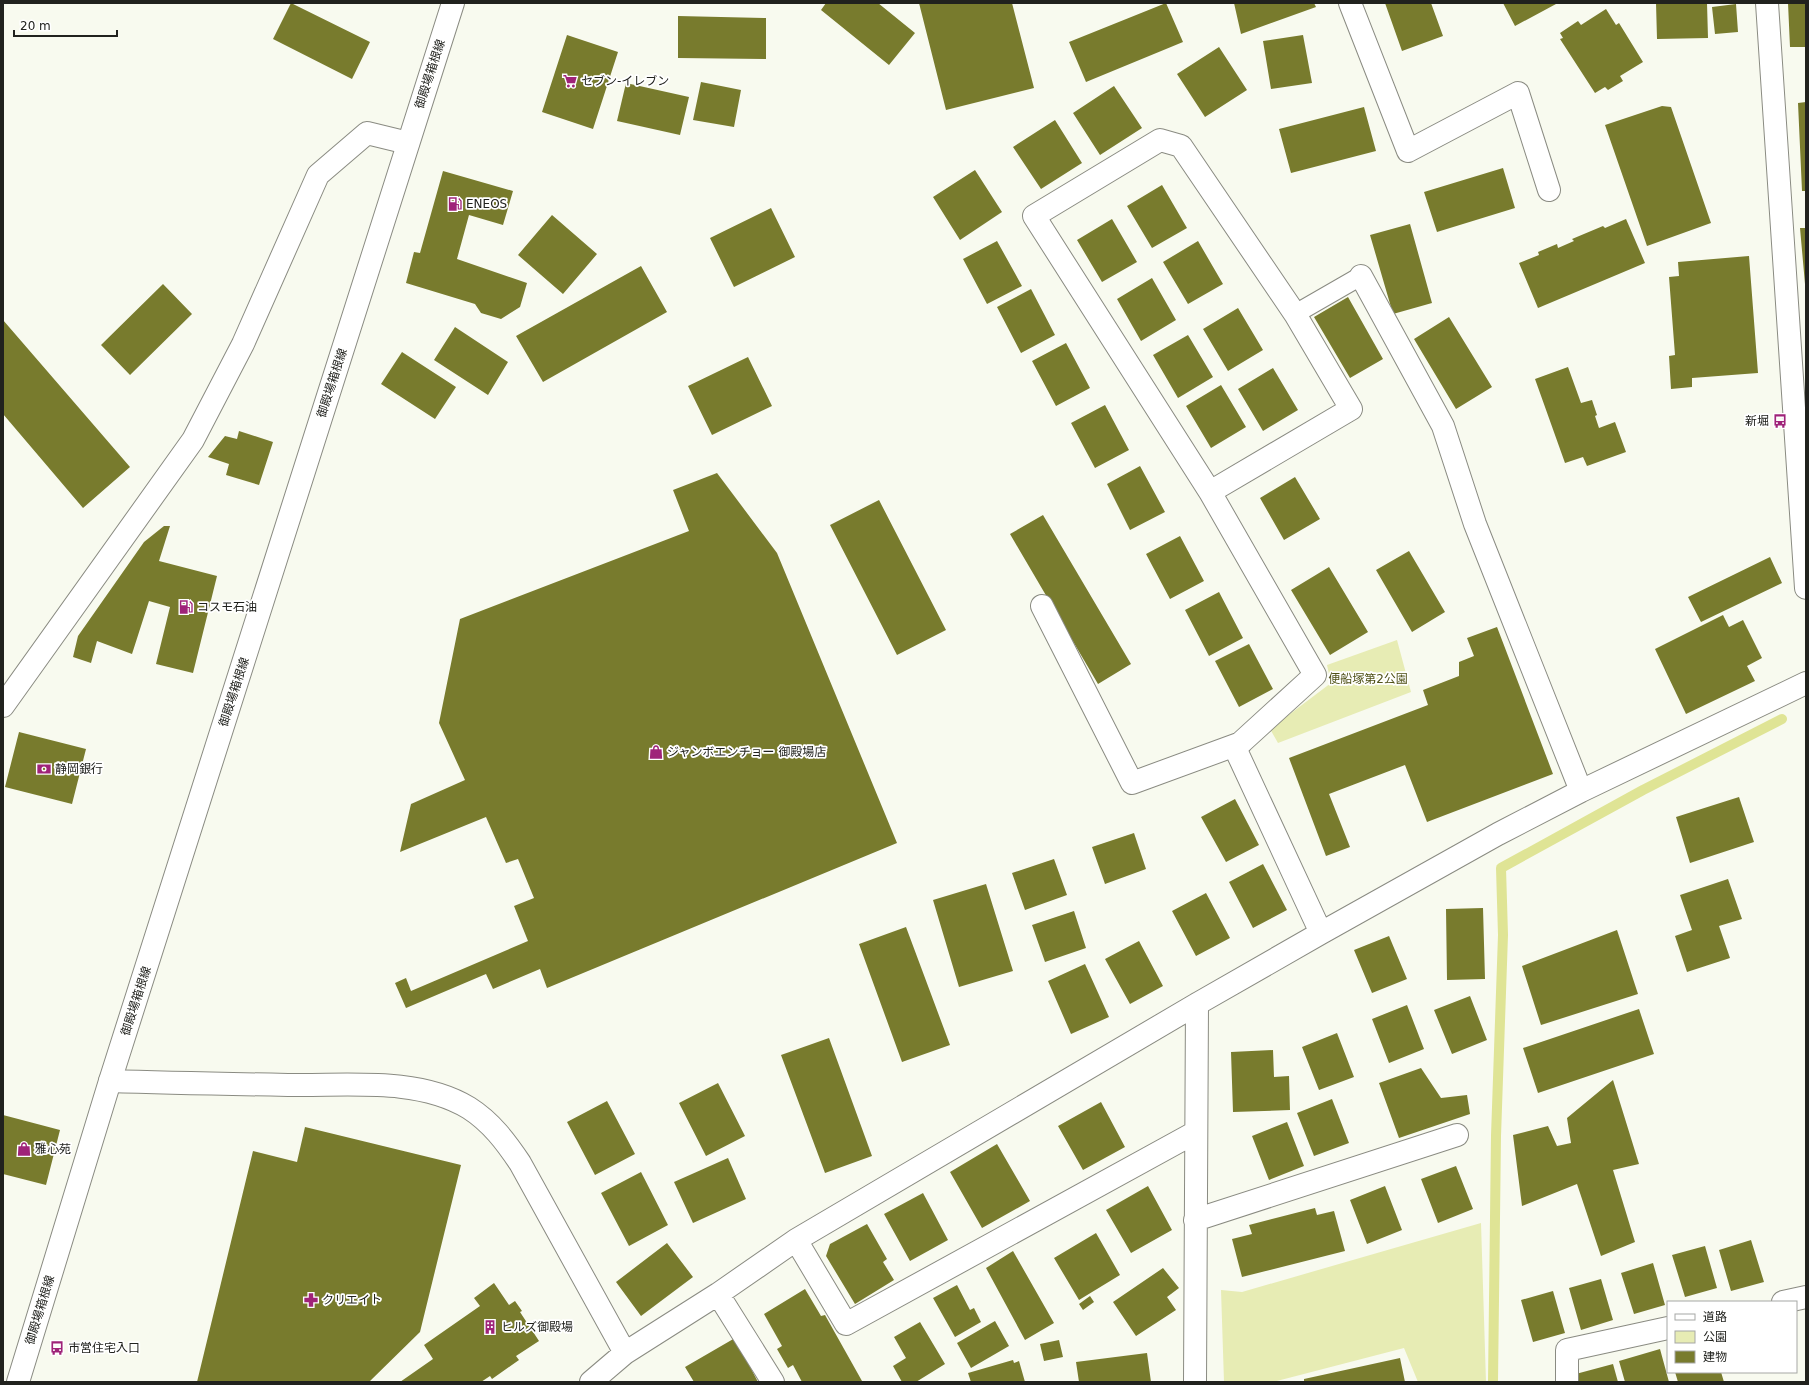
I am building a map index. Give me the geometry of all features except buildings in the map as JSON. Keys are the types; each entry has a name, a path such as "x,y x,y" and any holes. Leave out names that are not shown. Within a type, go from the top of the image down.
{"street":[{"name":"御殿場箱根線","path":"18,1382 110,1081 453,3"},
{"path":"1350,3 1408,151 1518,93 1549,190"},
{"path":"1767,3 1806,588"},
{"path":"3,706 193,440 243,344 318,175 367,133 408,143"},
{"path":"1210,492 1351,409 1295,314 1181,146 1160,140 1034,216 1210,492 1315,675 1235,748 1321,932"},
{"path":"1361,276 1443,426 1475,524 1581,791"},
{"path":"1042,606 1132,783 1241,743"},
{"path":"591,1382 626,1353 718,1294 796,1240 1321,932 1498,834 1581,791 1806,683"},
{"path":"1195,1382 1197,1004"},
{"path":"110,1081 312,1086 390,1085 436,1094 469,1108 503,1137 520,1163 626,1353"},
{"path":"796,1240 846,1324 1196,1132"},
{"path":"1195,1220 1456,1135"},
{"path":"718,1294 773,1382"},
{"path":"1788,1301 1806,1297"},
{"path":"1567,1382 1567,1350 1667,1328"}],"lane":[{"path":"1295,314 1361,276"}],"green space":[{"name":"便船塚第2公園","path":"1397,640 1411,692 1278,743 1270,729 1331,683 1327,665"},
{"path":"1481,1223 1486,1382 1418,1382 1404,1348 1273,1382 1224,1382 1221,1290 1242,1292"}],"waterway":[{"path":"1493,1382 1496,1136 1503,935 1501,868 1643,790 1782,719"}],"place":[{"name":"セブン-イレブン","path":"570,81"},
{"name":"ENEOS","path":"455,204"},
{"name":"新堀","path":"1780,421"},
{"name":"コスモ石油","path":"186,607"},
{"name":"ジャンボエンチョー 御殿場店","path":"656,752"},
{"name":"静岡銀行","path":"44,769"},
{"name":"雅心苑","path":"24,1149"},
{"name":"クリエイト","path":"311,1300"},
{"name":"ヒルズ御殿場","path":"490,1327"},
{"name":"市営住宅入口","path":"57,1348"}]}
